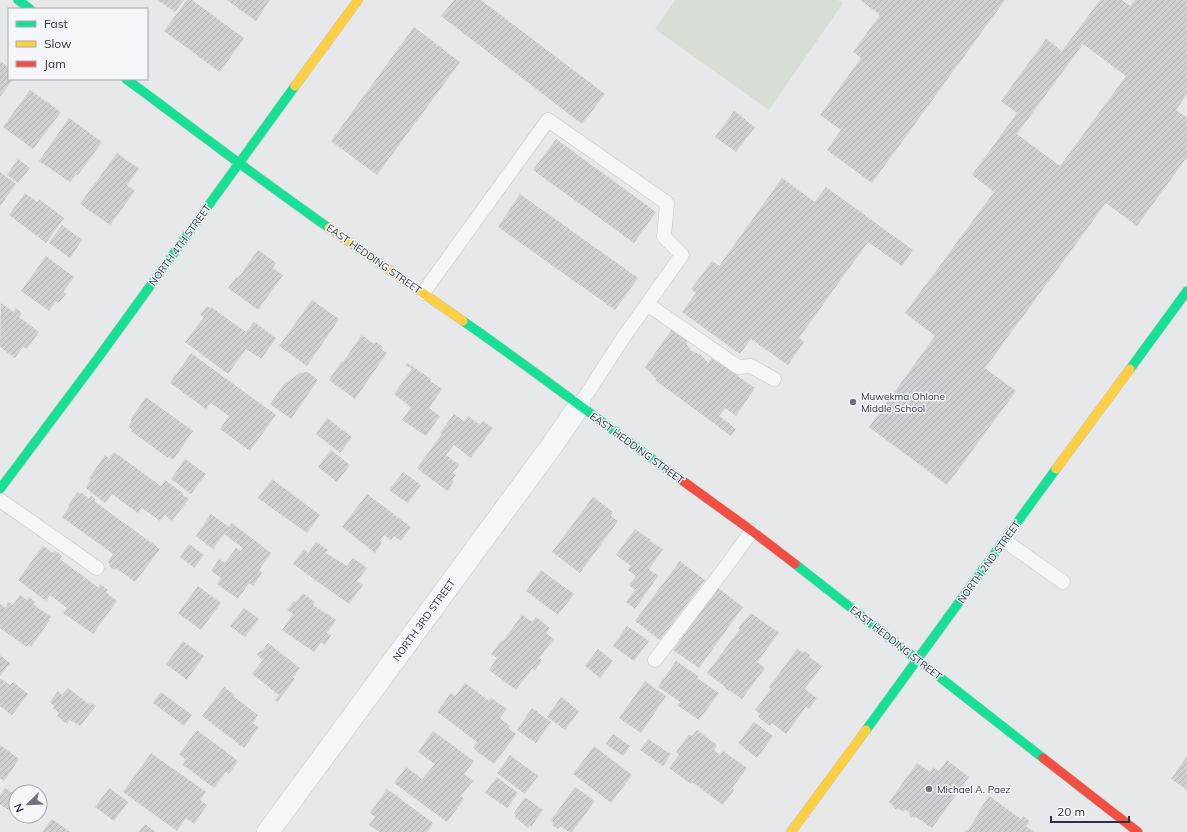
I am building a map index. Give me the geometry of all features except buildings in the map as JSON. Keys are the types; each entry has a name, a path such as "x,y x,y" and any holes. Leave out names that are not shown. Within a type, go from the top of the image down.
{"main road":[{"path":"18,0 29,8"},
{"name":"NORTH 4TH STREET","path":"0,489 98,358 358,0"},
{"name":"EAST HEDDING STREET","path":"127,80 276,191 506,351 579,406 752,531 1138,832"},
{"name":"NORTH 2ND STREET","path":"791,832 1187,291"}],"street":[{"name":"NORTH 3RD STREET","path":"268,832 550,449 579,406"}],"lane":[{"path":"423,293 548,120 668,203 664,237 682,254 600,372 579,406"},
{"path":"647,304 738,367 751,366 774,378"},
{"path":"0,500 97,568"},
{"path":"655,660 752,531"},
{"path":"1005,541 1062,582"}],"shaded area":[{"path":"675,0 838,0 843,3 769,110 655,29"}],"traffic: fast":[{"path":"18,0 29,8"},
{"path":"127,80 252,173 329,228"},
{"path":"0,489 98,358 295,86"},
{"path":"1130,369 1187,291"},
{"path":"463,321 676,476"},
{"path":"866,730 1056,469"},
{"path":"795,564 1043,758"}],"traffic: slow":[{"path":"295,86 358,0"},
{"path":"329,228 463,321"},
{"path":"1056,469 1130,369"},
{"path":"791,832 866,730"}],"traffic: jam":[{"path":"676,476 795,564"},
{"path":"1043,758 1138,832"}],"place":[{"name":"Muwekma Ohlone Middle School","path":"853,402"},
{"name":"Michael A. Paez","path":"929,789"}]}
